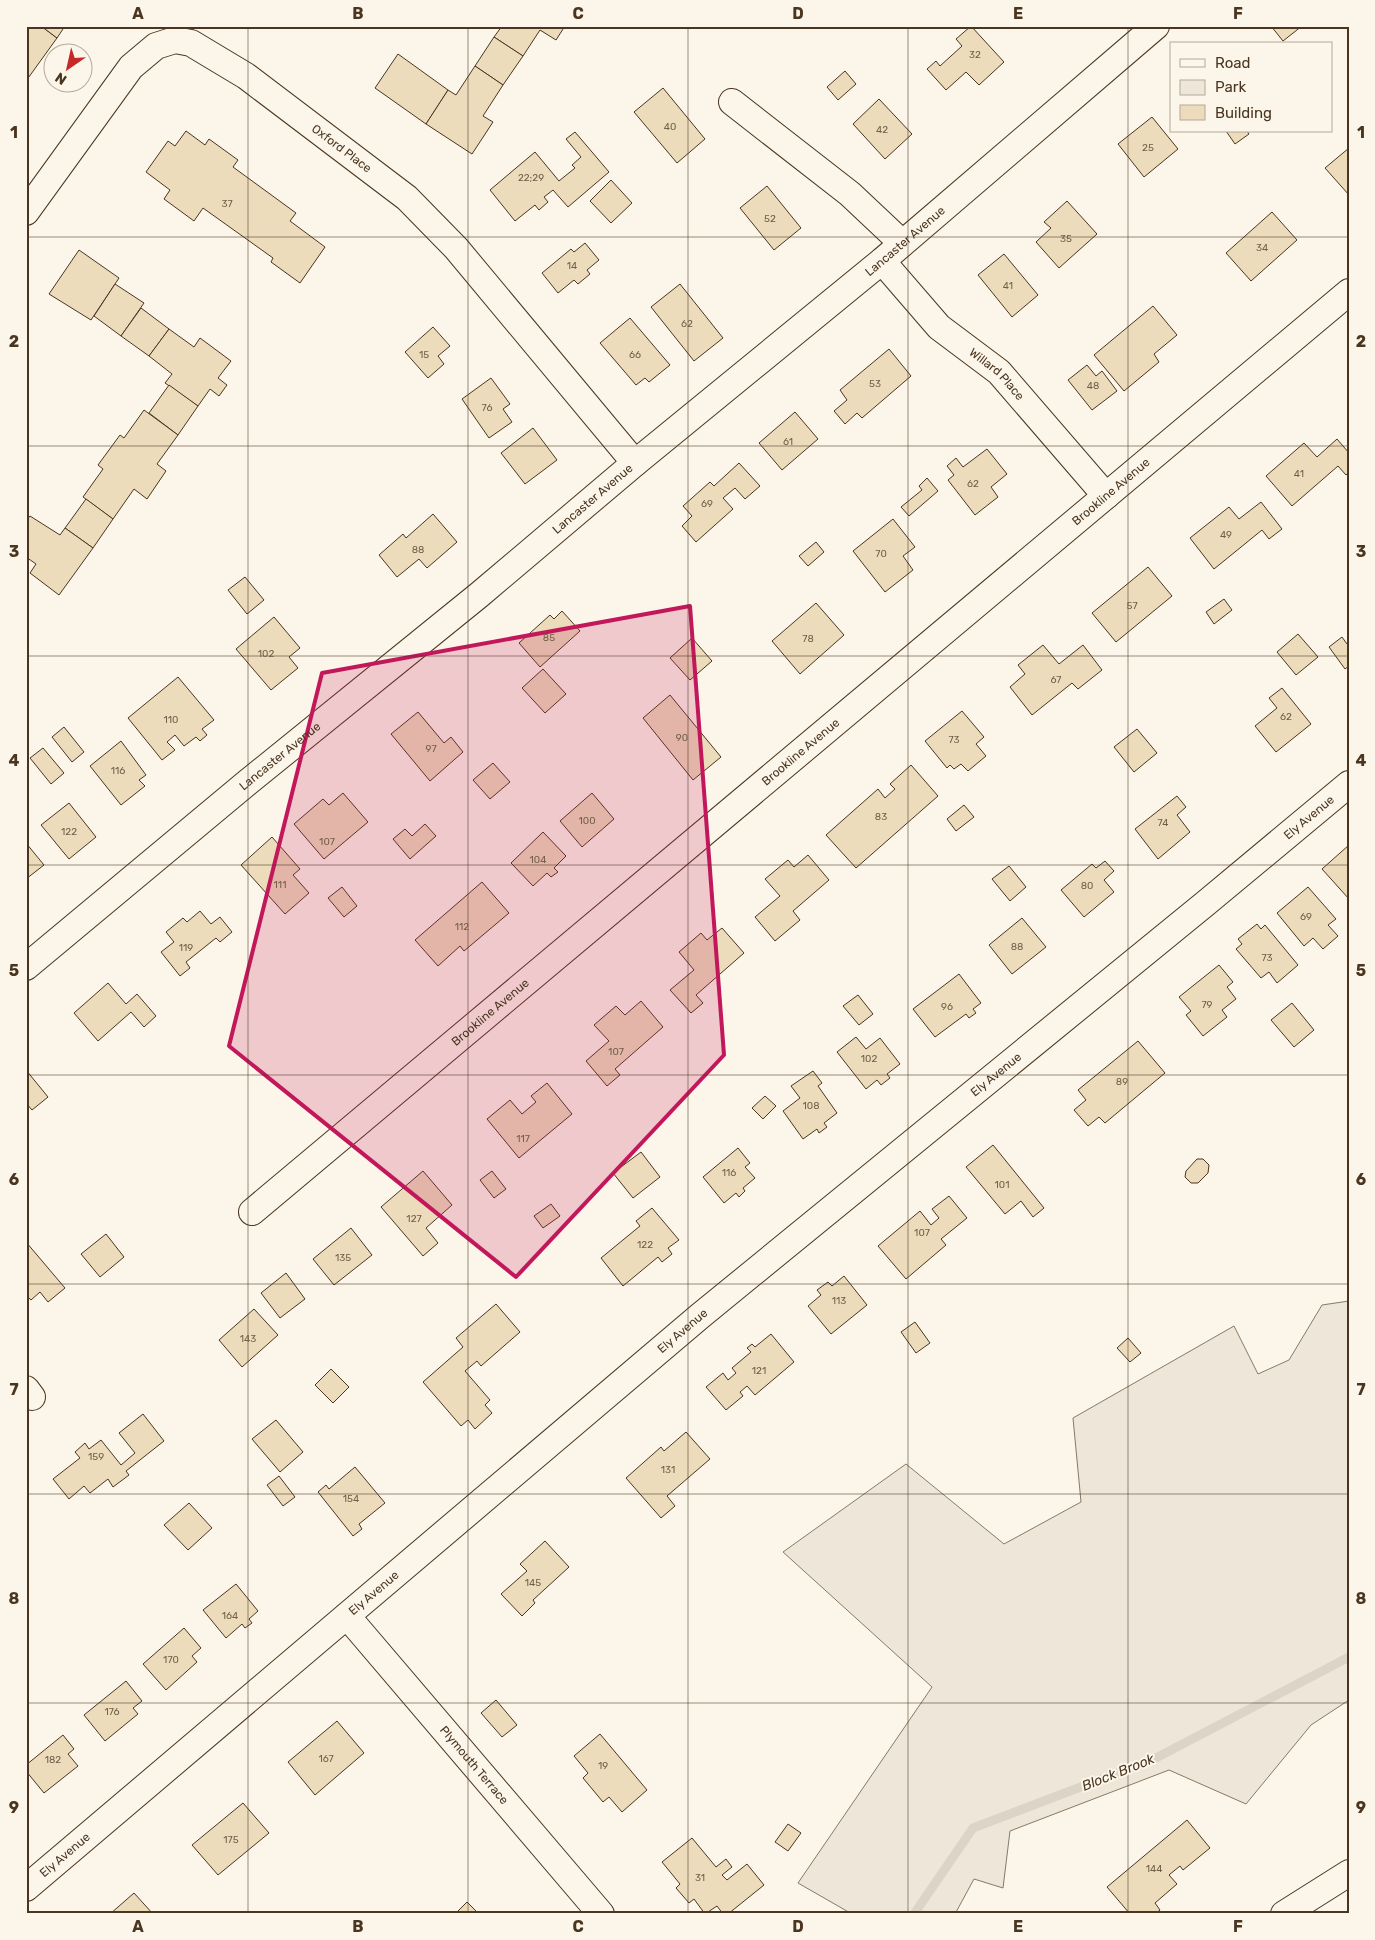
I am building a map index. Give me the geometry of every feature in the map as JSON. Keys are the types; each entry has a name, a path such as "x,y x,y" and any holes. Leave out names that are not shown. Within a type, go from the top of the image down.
{"street":[{"name":"Lancaster Avenue","path":"26,967 882,261 1156,26"},
{"name":"Oxford Place","path":"26,212 131,67 156,46 175,40 191,43 246,76 407,198 456,248 635,463"},
{"path":"732,102 850,194 902,243"},
{"name":"Willard Place","path":"882,261 939,327 1000,372 1106,496"},
{"name":"Brookline Avenue","path":"252,1212 1349,292"},
{"name":"Ely Avenue","path":"26,1888 700,1316 1349,784"},
{"name":"Plymouth Terrace","path":"347,1616 601,1914"},
{"path":"1284,1914 1349,1873"}],"highlighted area":[{"path":"690,606 724,1055 516,1277 229,1046 322,673"}],"green space":[{"path":"1349,1301 1349,1700 1311,1725 1246,1804 1169,1770 1010,1831 1003,1888 974,1879 955,1914 852,1914 798,1883 932,1687 783,1552 906,1464 1004,1544 1081,1502 1073,1418 1234,1326 1258,1374 1289,1360 1322,1305"}],"building":[{"path":"26,26 41,26 57,38 54,42 42,42 42,59 26,81"},
{"path":"41,26 65,26 57,38"},
{"path":"502,26 565,26 556,40 540,30 523,56 494,37"},
{"path":"971,26 1004,62 979,85 966,72 946,90 927,69 936,61 940,66 962,46 956,39"},
{"path":"1271,26 1302,26 1283,41"},
{"path":"494,37 523,56 503,85 475,66"},
{"path":"398,54 448,90 426,124 375,88"},
{"path":"475,66 503,85 483,116 493,122 472,154 426,124 448,90 456,95"},
{"path":"845,71 856,84 838,100 827,87"},
{"path":"663,88 705,139 677,163 634,112"},
{"path":"879,99 912,134 885,159 853,124"},
{"path":"1152,117 1178,149 1144,177 1118,144"},
{"path":"186,131 205,145 209,139 238,160 233,167 296,213 290,221 325,247 300,283 271,262 273,258 203,208 194,221 164,199 170,190 146,172 168,141 175,146"},
{"path":"575,132 609,172 568,207 553,190 544,197 548,202 539,210 535,205 515,221 490,190 535,152 559,181 575,168 572,165 581,157 566,139"},
{"path":"1227,132 1248,132 1249,134 1235,144"},
{"path":"1349,148 1349,195 1325,168"},
{"path":"611,180 632,203 611,223 590,201"},
{"path":"767,186 801,228 774,250 740,208"},
{"path":"1067,201 1097,234 1059,268 1036,242 1051,228 1044,222"},
{"path":"1272,212 1297,240 1251,281 1226,253"},
{"path":"585,243 599,260 587,270 590,274 578,284 574,280 558,293 542,273 571,249 574,252"},
{"path":"79,250 119,278 91,320 49,294"},
{"path":"1004,254 1038,295 1012,317 978,275"},
{"path":"115,284 144,303 121,336 94,316"},
{"path":"680,284 723,338 694,361 651,307"},
{"path":"1153,306 1177,335 1154,354 1159,362 1124,391 1094,355"},
{"path":"141,308 169,329 149,356 121,336"},
{"path":"630,318 670,365 649,382 645,378 636,385 600,343"},
{"path":"433,327 450,346 438,356 444,364 428,378 405,352"},
{"path":"169,329 194,347 200,338 231,361 218,378 227,385 219,396 210,389 198,406 165,383 172,374 149,356"},
{"path":"889,349 911,376 862,418 857,413 845,424 834,411 847,400 840,390"},
{"path":"1087,365 1096,376 1102,371 1117,391 1092,410 1068,380"},
{"path":"491,378 510,404 503,409 512,422 489,438 462,399"},
{"path":"169,385 198,406 178,435 149,413"},
{"path":"144,410 178,435 157,464 166,471 147,499 134,489 113,519 83,497 103,469 98,465 120,435 124,438"},
{"path":"795,412 818,439 782,470 759,443"},
{"path":"533,428 557,460 525,484 501,453"},
{"path":"1337,439 1349,453 1349,472 1346,475 1338,466 1292,506 1266,476 1304,443 1317,457"},
{"path":"987,449 1007,474 991,487 998,497 975,515 948,480 954,475 947,466 956,458 963,467"},
{"path":"739,463 760,486 745,499 735,488 723,498 733,509 696,542 682,526 692,516 683,506 710,482 714,486"},
{"path":"927,478 938,491 909,516 901,507 922,490 919,486"},
{"path":"86,499 113,519 93,548 65,528"},
{"path":"1261,502 1282,529 1269,539 1262,530 1214,569 1190,538 1229,507 1239,519"},
{"path":"433,514 457,542 427,568 419,559 397,577 379,555 403,534 406,538"},
{"path":"30,516 60,535 65,528 93,548 59,595 30,573 36,564 26,557 26,521"},
{"path":"893,519 915,547 903,556 913,570 885,592 853,551"},
{"path":"816,542 824,552 808,566 799,556"},
{"path":"1148,567 1172,596 1116,642 1092,613"},
{"path":"245,577 264,600 247,614 228,590"},
{"path":"1224,599 1232,610 1214,624 1206,612"},
{"path":"816,603 844,635 800,674 772,641"},
{"path":"562,611 580,631 540,667 519,643 550,615 554,619"},
{"path":"274,617 300,648 289,657 298,668 271,690 236,649"},
{"path":"1298,634 1318,657 1296,675 1277,652"},
{"path":"1342,637 1347,644 1349,643 1349,666 1345,669 1329,647"},
{"path":"692,638 712,661 690,680 670,658"},
{"path":"1043,645 1059,664 1083,645 1102,670 1078,689 1072,683 1032,715 1010,687 1025,674 1018,665"},
{"path":"543,669 566,694 545,713 522,688"},
{"path":"178,677 214,720 202,729 207,735 200,741 196,737 184,746 175,735 167,742 175,750 162,760 128,718"},
{"path":"1282,688 1311,724 1276,752 1255,726 1277,708 1269,698"},
{"path":"670,695 721,757 693,780 643,718"},
{"path":"962,711 984,737 976,744 986,756 968,771 961,764 954,769 950,765 947,768 925,741"},
{"path":"418,712 444,743 451,737 463,752 430,781 391,734"},
{"path":"64,727 84,752 72,762 52,737"},
{"path":"1137,729 1157,753 1134,772 1114,747"},
{"path":"121,741 146,775 139,780 145,786 121,805 90,766"},
{"path":"43,748 64,773 51,784 30,758"},
{"path":"493,763 510,782 490,799 473,780"},
{"path":"911,765 938,796 856,868 826,835 878,789 885,798 895,789 890,784"},
{"path":"343,793 368,822 324,859 294,824 323,799 329,805"},
{"path":"592,793 614,819 582,847 560,821"},
{"path":"1177,796 1186,807 1177,815 1190,832 1158,859 1135,829"},
{"path":"69,803 96,837 69,859 41,825"},
{"path":"964,805 974,817 956,831 947,819"},
{"path":"425,824 436,836 410,859 393,839 405,829 412,836"},
{"path":"543,832 566,856 554,868 558,872 551,877 547,873 533,886 511,863"},
{"path":"272,837 300,869 293,875 309,893 285,914 241,865"},
{"path":"26,843 44,865 26,879"},
{"path":"1349,845 1349,899 1322,869"},
{"path":"808,855 829,880 793,911 800,920 775,941 755,917 780,896 765,879 788,860 794,867"},
{"path":"1105,861 1114,871 1104,880 1114,892 1084,917 1061,890 1092,864 1096,868"},
{"path":"1009,866 1026,887 1010,901 992,879"},
{"path":"482,882 509,913 464,951 460,946 438,966 415,940"},
{"path":"342,887 357,906 344,917 328,898"},
{"path":"1308,887 1336,919 1328,925 1338,936 1323,949 1313,938 1304,946 1277,913"},
{"path":"200,911 211,924 220,917 232,932 220,942 216,938 186,962 190,968 180,976 161,952 174,942 166,932 183,918 187,922"},
{"path":"1022,918 1046,947 1012,974 989,945"},
{"path":"1257,924 1261,929 1265,925 1298,965 1277,983 1269,972 1261,978 1236,949 1242,944 1238,939"},
{"path":"722,928 744,953 696,995 703,1003 691,1013 670,990 694,970 679,952 701,933 707,940"},
{"path":"1219,965 1233,982 1227,987 1236,999 1222,1010 1227,1017 1203,1036 1186,1015 1191,1011 1179,997"},
{"path":"959,974 981,1003 973,1009 976,1013 969,1018 966,1014 935,1037 913,1009"},
{"path":"108,983 126,1004 137,994 156,1016 144,1027 131,1012 98,1041 74,1013"},
{"path":"858,995 873,1014 859,1025 843,1006"},
{"path":"641,1001 663,1027 615,1069 620,1075 607,1086 586,1061 609,1041 594,1025 616,1006 625,1015"},
{"path":"1292,1003 1314,1030 1294,1047 1271,1020"},
{"path":"856,1037 866,1049 880,1038 900,1064 887,1074 890,1078 881,1085 877,1080 866,1089 837,1052"},
{"path":"1138,1041 1165,1073 1105,1123 1099,1117 1088,1126 1074,1110 1086,1100 1078,1090"},
{"path":"26,1070 48,1097 32,1110 26,1103"},
{"path":"813,1071 822,1083 818,1086 837,1113 824,1123 827,1127 819,1133 817,1129 803,1139 783,1111 800,1098 791,1086"},
{"path":"547,1083 572,1114 519,1158 487,1119 510,1100 522,1114 536,1102 531,1096"},
{"path":"765,1096 776,1106 763,1119 752,1108"},
{"path":"993,1145 1044,1208 1033,1217 1021,1201 1005,1214 966,1167"},
{"path":"738,1148 750,1163 745,1167 755,1178 743,1188 745,1191 739,1197 736,1193 724,1203 703,1177"},
{"path":"641,1152 660,1177 633,1198 613,1173"},
{"path":"1197,1159 1203,1159 1209,1165 1208,1173 1198,1183 1191,1183 1185,1177 1186,1171"},
{"path":"423,1171 452,1205 426,1228 438,1243 423,1256 381,1207"},
{"path":"492,1171 506,1189 494,1198 480,1180"},
{"path":"949,1196 967,1218 941,1239 946,1245 906,1279 878,1246 920,1211 931,1225 939,1218 932,1209"},
{"path":"551,1204 560,1216 543,1228 534,1216"},
{"path":"652,1208 679,1240 668,1248 672,1254 662,1262 658,1257 623,1286 601,1258 640,1226 636,1221"},
{"path":"351,1228 372,1255 334,1285 313,1259"},
{"path":"106,1234 124,1257 100,1277 81,1254"},
{"path":"26,1242 65,1288 48,1302 40,1292 31,1300 26,1295"},
{"path":"286,1273 305,1299 280,1318 261,1293"},
{"path":"844,1276 867,1305 831,1334 808,1306 821,1295 817,1290 828,1282 832,1286"},
{"path":"496,1304 520,1332 481,1366 477,1361 465,1371 490,1400 485,1405 492,1413 475,1429 468,1420 461,1426 423,1382 463,1347 456,1338"},
{"path":"254,1309 278,1335 242,1367 219,1340"},
{"path":"915,1322 930,1343 916,1353 901,1332"},
{"path":"771,1334 794,1362 755,1395 747,1386 740,1392 743,1396 726,1410 706,1387 723,1373 728,1380 736,1373 732,1368 751,1352 747,1348 752,1344 755,1347"},
{"path":"1128,1338 1141,1353 1130,1362 1117,1348"},
{"path":"331,1369 349,1387 333,1403 315,1385"},
{"path":"143,1414 164,1441 126,1471 129,1475 113,1487 108,1479 90,1493 84,1486 69,1499 53,1479 80,1458 75,1452 85,1443 89,1449 101,1440 121,1465 135,1453 119,1433"},
{"path":"276,1420 303,1452 280,1472 252,1439"},
{"path":"686,1432 710,1459 667,1496 675,1506 661,1518 626,1478 661,1447 664,1451"},
{"path":"355,1467 385,1503 359,1524 362,1529 353,1536 318,1492 326,1485 329,1489"},
{"path":"279,1476 295,1497 283,1506 267,1485"},
{"path":"189,1503 212,1528 188,1550 164,1525"},
{"path":"545,1541 569,1567 533,1600 535,1603 522,1616 501,1594 527,1571 520,1564"},
{"path":"236,1584 258,1611 249,1619 252,1623 245,1628 242,1624 226,1638 203,1610"},
{"path":"184,1628 201,1648 192,1656 197,1662 166,1690 143,1664"},
{"path":"126,1681 142,1701 133,1708 138,1714 105,1741 84,1715"},
{"path":"496,1700 517,1725 502,1737 481,1713"},
{"path":"337,1721 364,1753 315,1795 288,1762"},
{"path":"600,1734 647,1790 622,1812 609,1797 603,1802 583,1778 588,1773 574,1756"},
{"path":"63,1735 74,1749 68,1754 78,1766 44,1793 26,1771 26,1765"},
{"path":"243,1803 269,1833 218,1875 192,1845"},
{"path":"1187,1820 1210,1848 1183,1870 1180,1866 1169,1875 1177,1884 1155,1903 1160,1910 1155,1914 1130,1914 1107,1887"},
{"path":"788,1824 801,1833 788,1851 775,1842"},
{"path":"692,1838 716,1867 726,1859 732,1867 722,1875 727,1880 747,1864 764,1885 728,1914 723,1914 717,1906 705,1914 694,1899 689,1903 676,1888 680,1884 662,1862"},
{"path":"134,1893 153,1914 110,1914"},
{"path":"467,1902 479,1914 455,1914"}],"waterway":[{"name":"Block Brook","path":"914,1914 973,1828 1154,1759 1349,1657"}]}
